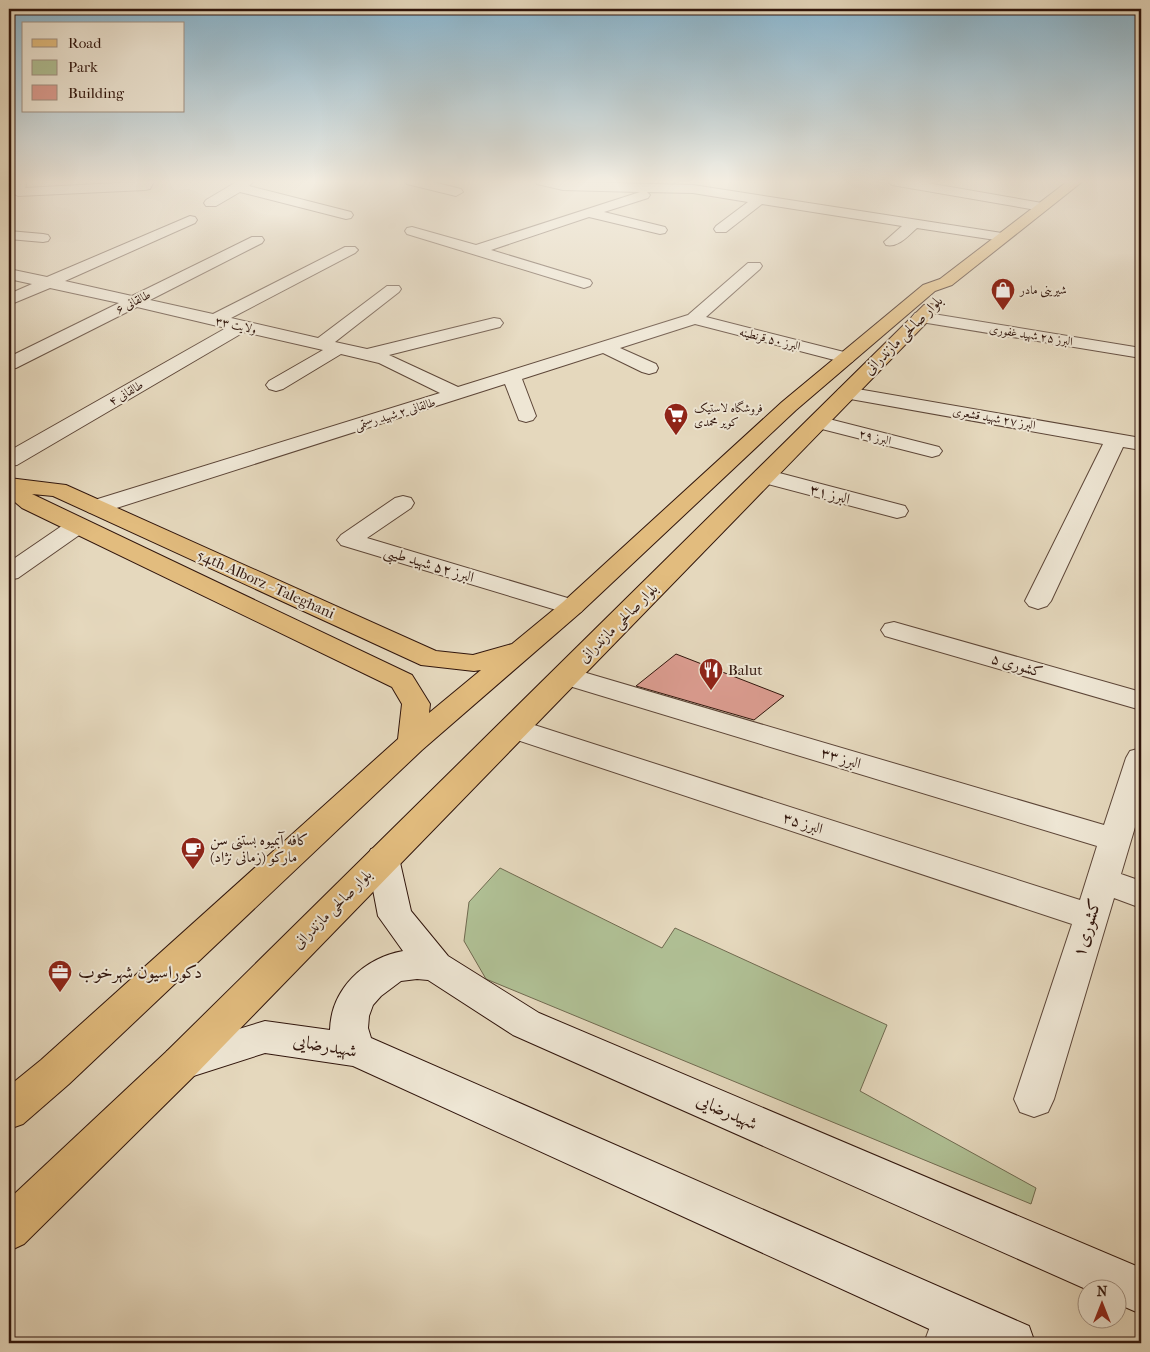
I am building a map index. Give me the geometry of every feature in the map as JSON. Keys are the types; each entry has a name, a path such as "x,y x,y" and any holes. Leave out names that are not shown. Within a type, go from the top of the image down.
{"main road":[{"path":"946,282 993,244"},
{"name":"بلوار صالحی مازندرانی","path":"9,1110 54,1072 412,743 572,607 789,406 929,288 946,282 948,291 180,1064 9,1228"},
{"name":"54th Alborz - Taleghani","path":"9,486 58,490 432,659 474,663 524,649"},
{"name":"54th Alborz - Taleghani","path":"9,486 30,503 76,526 402,681 416,704 412,743"},
{"path":"384,672 410,676 426,671 425,664 417,652"}],"street":[{"path":"9,300 136,244"},
{"name":"طالقانی ۶","path":"9,364 249,244"},
{"path":"455,244 584,283"},
{"path":"476,250 494,244"},
{"path":"215,320 350,250"},
{"path":"694,320 754,266"},
{"name":"ولایت ٣۳","path":"9,274 385,359 458,394"},
{"path":"276,385 330,346 393,289"},
{"name":"البرز ۲۵ شهید غفوری","path":"921,317 1141,353"},
{"name":"طالقانی ۲ شهید رستمی","path":"96,507 694,320"},
{"name":"البرز ۵۰ قرنطینه","path":"694,320 846,358"},
{"path":"366,355 494,323"},
{"name":"طالقانی ۴","path":"9,460 242,326"},
{"path":"606,348 649,368"},
{"path":"512,377 526,416"},
{"name":"البرز ۲۷ شهید قشعری","path":"846,393 1141,444"},
{"name":"البرز ۲۹","path":"818,422 932,451"},
{"path":"1038,601 1116,439"},
{"name":"البرز ۳۱","path":"764,476 897,511"},
{"name":"البرز ۵۲ شهید طیبی","path":"403,503 349,540 572,607"},
{"path":"9,573 76,526"},
{"name":"کشوری ۵","path":"894,630 1141,701"},
{"name":"البرز ۳۳","path":"566,676 1115,840"},
{"name":"البرز ۳۵","path":"514,729 1091,917"},
{"name":"کشوری۱","path":"1034,1099 1141,758"},
{"name":"شهیدرضایی","path":"383,858 395,916 435,966 526,1024 1141,1291"},
{"path":"1102,880 1141,895"},
{"path":"357,1050 349,1029 352,1006 365,987 386,972 410,965 435,966"},
{"name":"شهیدرضایی","path":"180,1064 265,1037 357,1050 951,1330 1012,1343"}],"green space":[{"path":"500,868 662,948 675,928 887,1025 860,1091 1036,1188 1031,1204 486,979 464,941 469,902"}],"building":[{"name":"Balut","path":"676,654 784,696 754,720 636,686"}],"place":[{"name":"شیرینی مادر","path":"1003,311"},
{"name":"فروشگاه لاستیک کویر محمدی","path":"676,436"},
{"name":"Balut","path":"711,691"},
{"name":"کافه آبمیوه بستنی سن مارکو (زمانی نژاد)","path":"193,870"},
{"name":"دکوراسیون شهرخوب","path":"60,993"}]}
